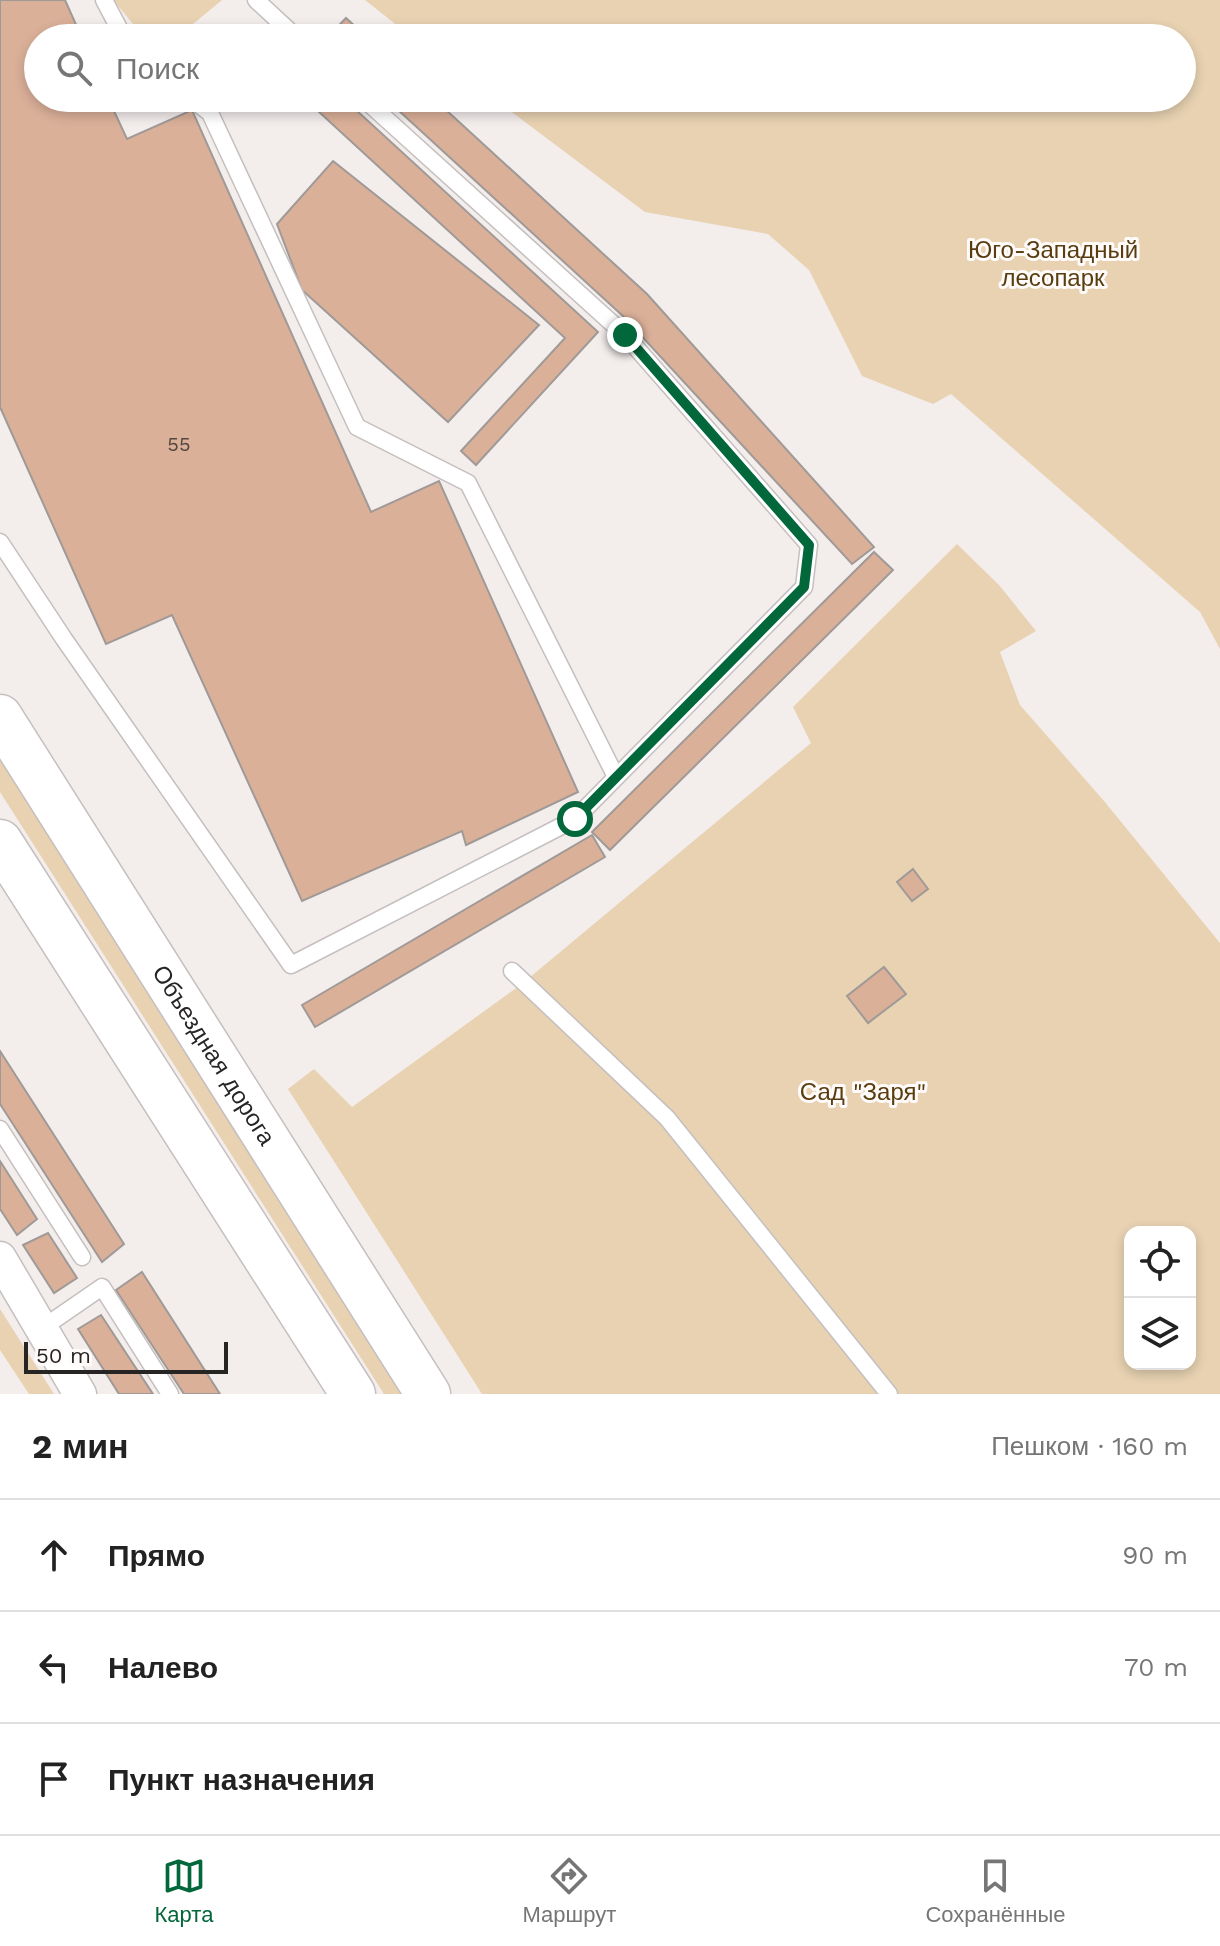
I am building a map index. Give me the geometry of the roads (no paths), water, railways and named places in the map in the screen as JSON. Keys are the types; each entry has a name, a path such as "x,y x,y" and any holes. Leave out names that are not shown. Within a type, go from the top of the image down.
{"main road":[{"name":"Объездная дорога","path":"0,717 428,1394"},
{"path":"0,842 353,1394"}],"street":[{"path":"0,1258 80,1394"}],"lane":[{"path":"104,0 117,24"},
{"path":"256,0 282,24"},
{"path":"209,112 357,427 468,483 616,777"},
{"path":"0,542 291,965 575,819 804,587 809,545 625,335 378,112"},
{"path":"512,971 667,1118 889,1394"},
{"path":"0,1129 82,1257"},
{"path":"41,1329 102,1287 170,1394"}],"park label":[{"name":"Юго-Западный лесопарк","path":"1053,264"},
{"name":"Сад \"Заря\"","path":"863,1092"}]}
